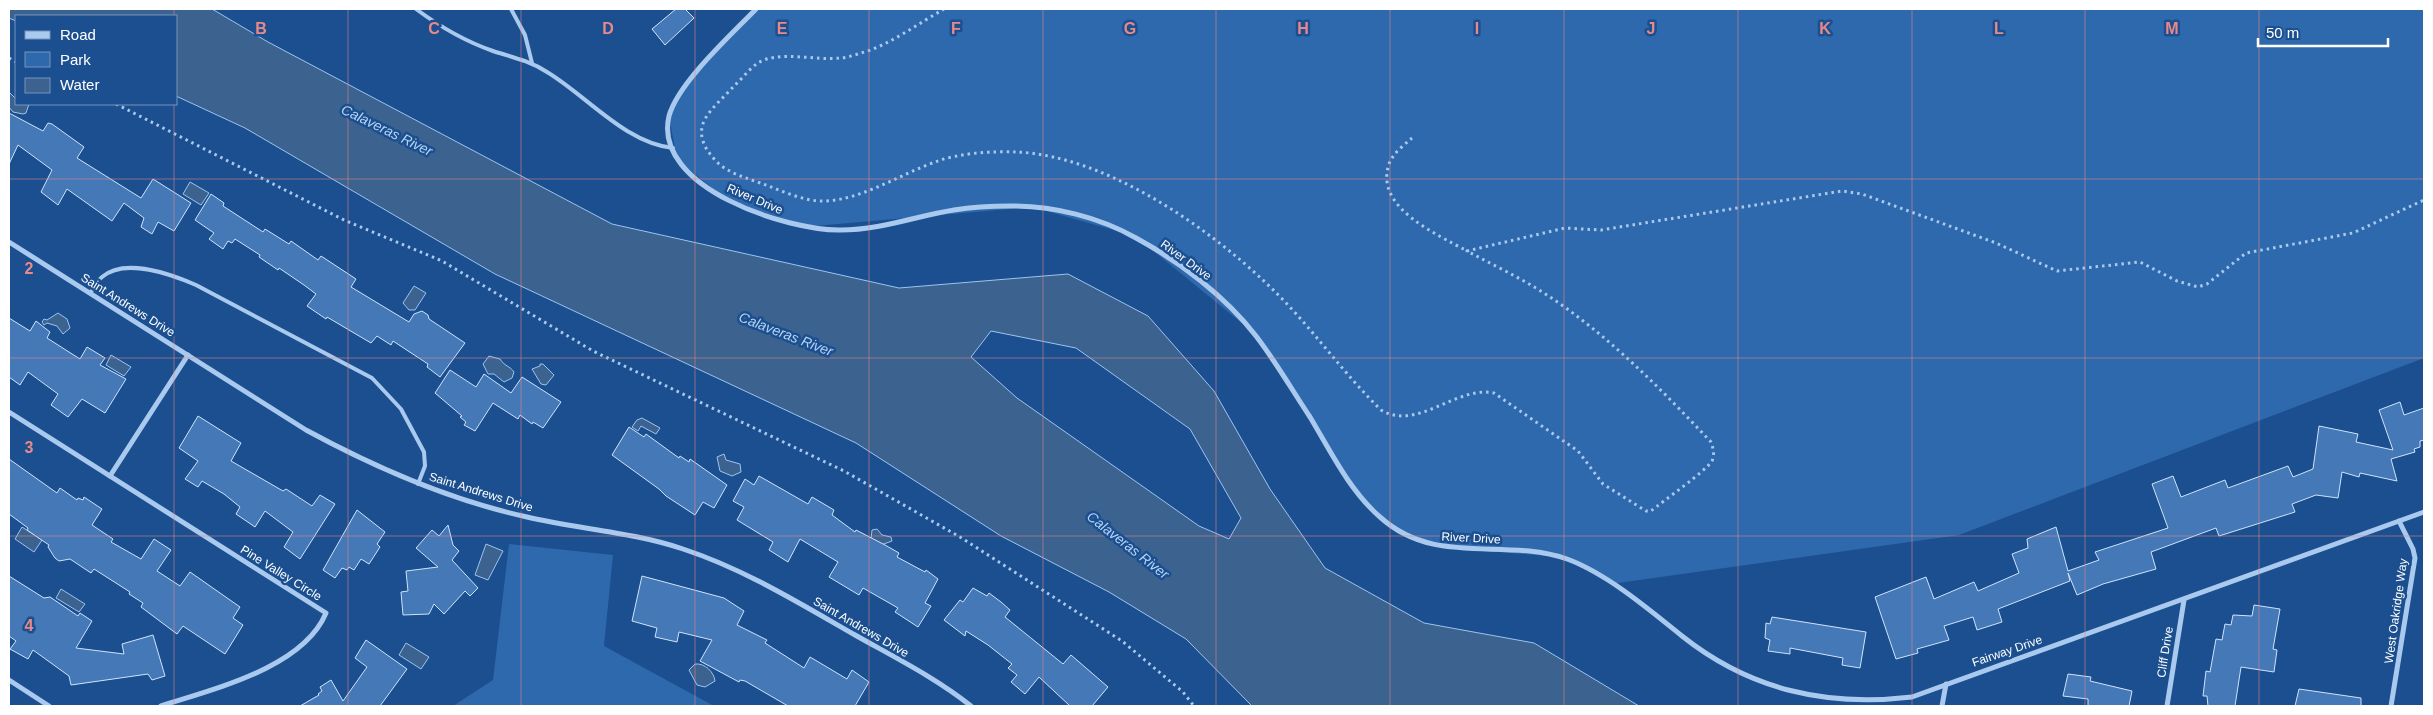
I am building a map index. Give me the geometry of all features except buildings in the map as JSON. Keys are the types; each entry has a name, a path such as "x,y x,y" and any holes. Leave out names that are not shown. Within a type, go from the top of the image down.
{"street":[{"name":"River Drive","path":"756,9 688,83 677,98 669,116 668,133 678,160 706,188 758,214 804,227 839,230 862,229 955,210 1024,206 1069,212 1093,219 1135,236 1202,282 1254,333 1280,370 1348,481 1379,517 1395,529 1427,544 1448,548 1509,550 1561,557 1582,565 1611,584"},
{"name":"Saint Andrews Drive","path":"9,242 306,430 353,456 418,484 467,501 525,517 681,548 722,563 758,580 926,676 971,706"},
{"path":"110,476 188,355"},
{"name":"Pine Valley Circle","path":"9,412 326,614 315,631 298,648 276,664 255,674 161,706"},
{"name":"Fairway Drive","path":"1611,584 1647,608 1720,663 1756,681 1806,695 1859,700 1912,697 1931,692 1946,684 2184,600 2424,512"},
{"name":"West Oakridge Way","path":"2391,706 2415,558 2413,549 2399,521"},
{"name":"Cliff Drive","path":"2167,706 2184,600"},
{"path":"9,680 49,706"},
{"path":"1942,706 1946,684"}],"lane":[{"path":"416,9 466,39 492,51 532,63 580,94 617,124 660,147 673,148"},
{"path":"511,9 525,35 532,63"},
{"path":"90,293 102,276 116,271 136,268 167,273 196,285 372,378 401,409 424,452 425,466 418,484"}],"path":[{"path":"944,9 865,52 841,58 776,57 757,64 710,111 703,122 702,136 704,146 716,161 732,173 803,199 826,201 846,197 892,181 939,160 979,154 1017,152 1062,158 1079,163 1136,188 1167,206 1267,283 1328,350 1362,391 1389,415 1410,416 1481,392 1494,393 1578,451 1603,484 1646,511 1651,511 1700,474 1712,461 1714,451 1711,442 1635,364 1547,295 1416,222 1404,212 1389,191 1387,176 1389,163 1394,154 1412,138"},
{"path":"118,105 344,220 442,261 593,350 844,472 960,537 1122,642 1183,692 1194,706"},
{"path":"1467,250 1565,228 1601,230 1842,191 1862,194 1996,243 2057,270 2140,262 2177,281 2198,287 2207,284 2246,253 2353,233 2424,200"}],"green space":[{"path":"756,9 2424,9 2424,358 1959,535 1611,584 1561,557 1448,548 1395,529 1348,481 1254,333 1135,236 1032,207 803,227 726,199 677,160 669,116 688,83"},
{"path":"509,544 613,555 604,646 714,706 453,706 493,680"}],"water":[{"name":"Calaveras River","path":"9,9 212,9 268,42 612,224 899,288 1068,274 1148,316 1214,391 1270,489 1325,568 1424,623 1534,643 1639,706 1252,706 1186,639 1109,592 1001,536 856,443 495,274 245,128 178,97 178,15 15,15 15,21 9,18","holes":["991,331 1076,348 1190,429 1241,518 1229,539 1199,526 1017,398 971,357"]},
{"path":"9,92 15,98 15,105 29,105 26,113 23,114 13,112 9,107"},
{"path":"190,182 209,193 201,205 183,194"},
{"path":"414,286 426,293 415,310 409,310 403,303"},
{"path":"58,313 67,319 70,328 63,334 57,326 47,323 44,325 42,322 44,319 47,320"},
{"path":"111,355 131,367 124,376 106,365"},
{"path":"489,356 500,359 512,370 514,372 512,378 504,382 494,374 488,374 483,364"},
{"path":"540,364 543,364 554,375 546,385 541,384 532,369 540,366"},
{"path":"642,418 660,428 656,434 641,426 638,431 632,427 637,420"},
{"path":"724,454 726,460 740,464 741,472 732,476 720,471 717,457"},
{"path":"22,527 42,540 34,552 15,539"},
{"path":"877,529 882,535 891,537 892,541 881,545 871,539 872,530"},
{"path":"486,544 503,551 488,580 475,575"},
{"path":"61,589 85,604 79,612 56,598"},
{"path":"406,643 429,657 421,669 399,655"},
{"path":"695,664 702,665 708,669 713,674 715,681 705,687 697,685 689,670"}]}
